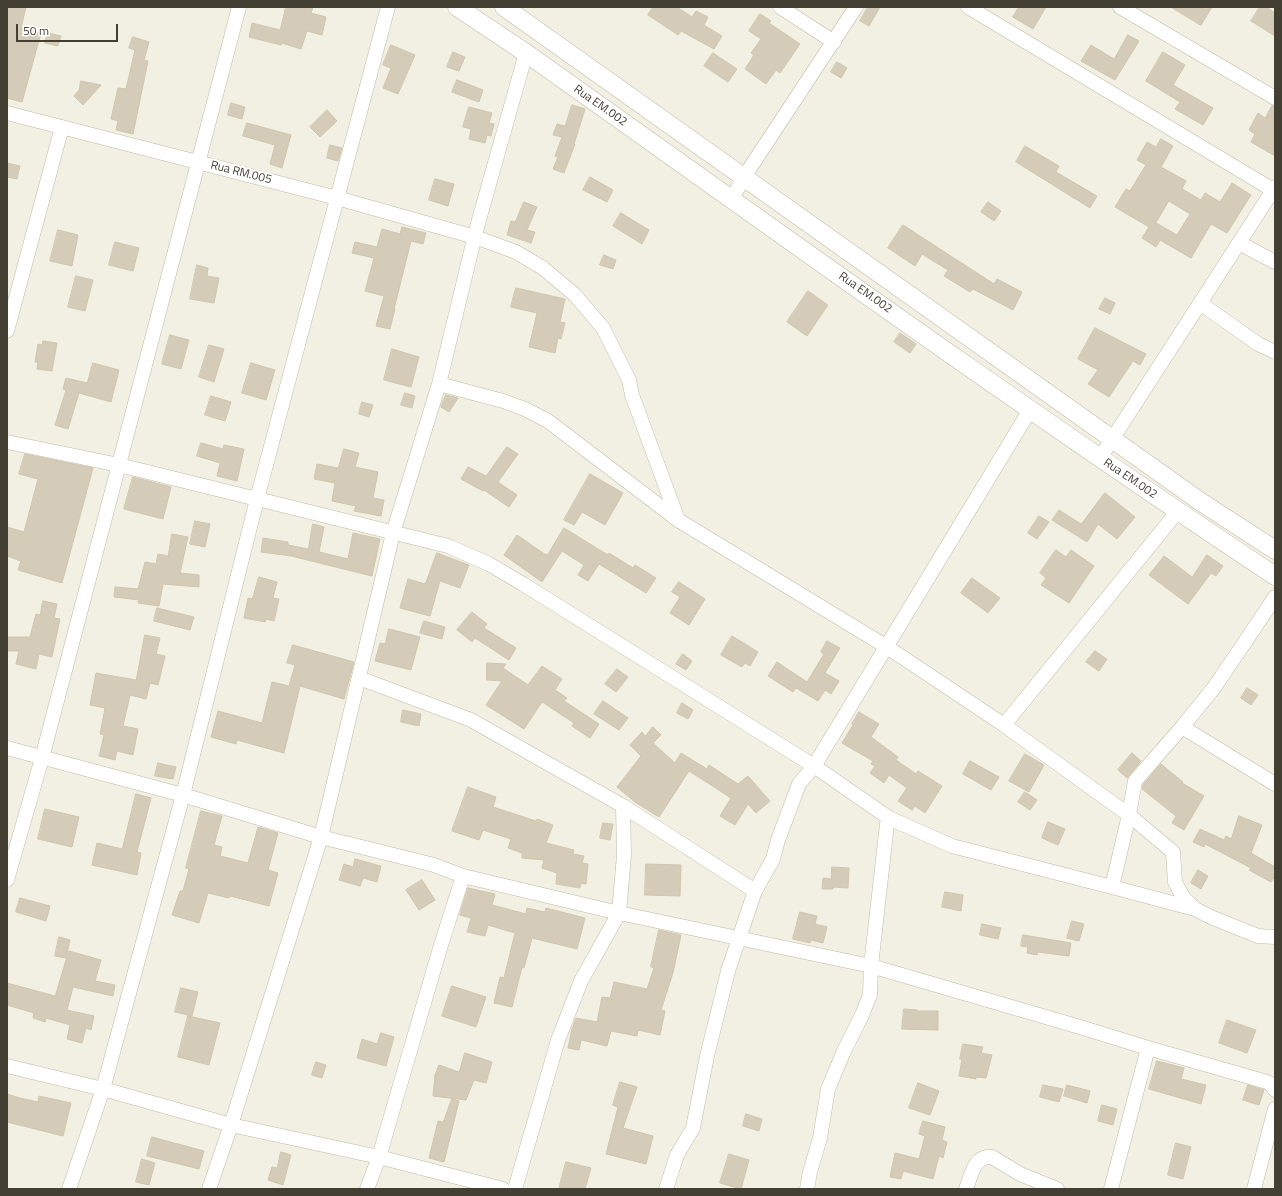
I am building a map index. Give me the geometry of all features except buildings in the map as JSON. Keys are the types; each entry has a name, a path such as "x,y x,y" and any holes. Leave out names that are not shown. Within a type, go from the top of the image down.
{"street":[{"path":"7,880 42,758 239,7"},
{"path":"69,1189 103,1089 183,795 257,499 388,7"},
{"name":"Rua EM.002","path":"457,7 526,53 1030,410 1178,512 1275,576"},
{"name":"Rua EM.002","path":"504,7 1201,502 1275,550"},
{"path":"780,7 834,42"},
{"path":"732,199 744,177 856,7"},
{"path":"968,7 1274,188 1100,458"},
{"path":"1120,7 1275,98"},
{"path":"209,1189 231,1125 321,837 393,533 439,384 474,237 526,53"},
{"name":"Rua RM.005","path":"7,114 337,198 474,237 516,252 543,268 575,295 603,328 629,380 632,395 678,520"},
{"path":"7,332 62,127"},
{"path":"1239,243 1275,262"},
{"path":"1200,303 1258,344 1275,352"},
{"path":"439,384 503,401 525,409 548,422 678,520 886,648 1004,725 1129,816 1173,852 1175,882 1183,897 1195,909"},
{"path":"666,1189 677,1155 693,1128 707,1056 728,971 738,939 755,891 773,859 788,810 799,784 814,766 1030,410"},
{"path":"7,442 119,466 448,546 489,564 530,588 814,766 889,818 952,846 1195,909 1258,936 1275,937"},
{"path":"1004,725 1178,512"},
{"path":"1112,887 1129,816 1135,780 1182,727 1213,688 1275,597"},
{"path":"359,678 471,720 623,806 755,891"},
{"path":"1182,727 1275,784"},
{"path":"7,748 183,795 321,837 434,865 463,876 619,913 872,966 1267,1082 1272,1085 1275,1090"},
{"path":"515,1189 558,1040 581,981 619,913 624,855 623,806"},
{"path":"807,1189 810,1172 820,1138 828,1090 844,1051 862,1016 870,994 887,824 889,818"},
{"path":"367,1189 379,1157 441,945 463,876"},
{"path":"1111,1189 1148,1048"},
{"path":"7,1066 103,1089 231,1125 379,1157 503,1189"},
{"path":"1254,1189 1275,1109"},
{"path":"966,1189 972,1171 977,1162 984,1157 992,1157 1025,1176 1057,1189"}]}
